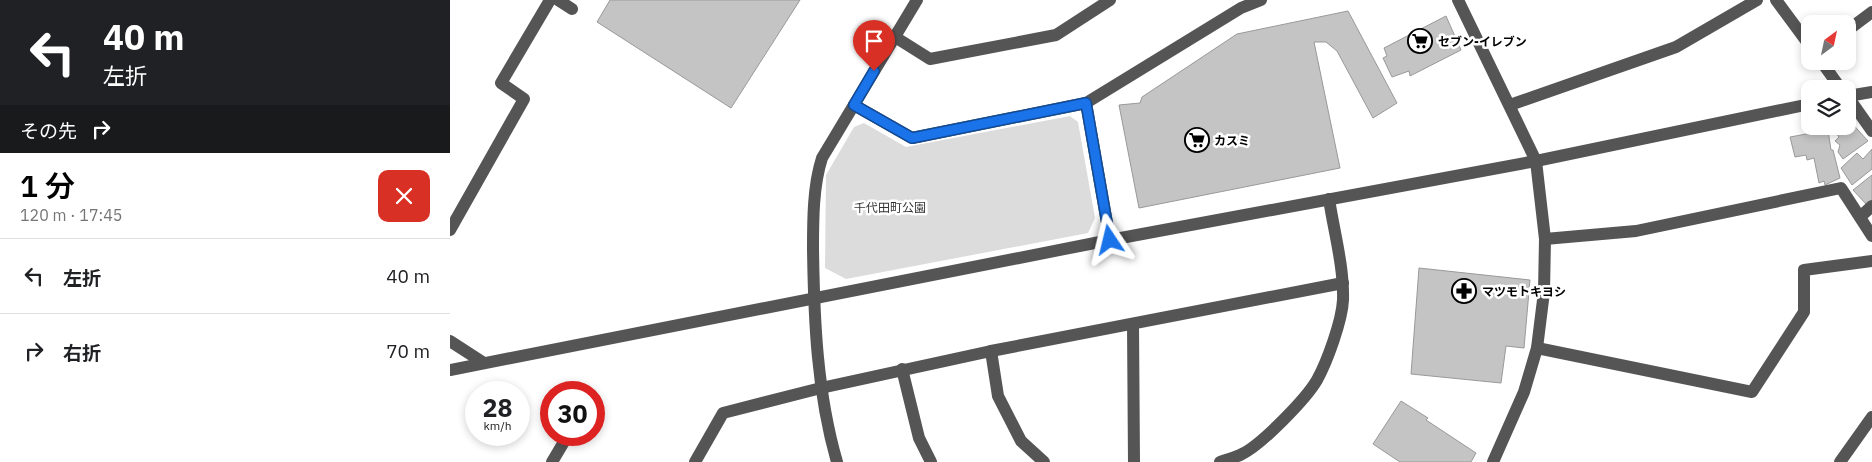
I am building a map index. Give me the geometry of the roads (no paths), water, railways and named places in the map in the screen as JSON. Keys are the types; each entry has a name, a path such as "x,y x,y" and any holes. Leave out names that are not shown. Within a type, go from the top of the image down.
{"street":[{"path":"450,230 524,99 501,83 550,0"},
{"path":"558,0 572,9"},
{"path":"837,462 829,434 821,388 814,298 813,231 818,172 822,158 917,0"},
{"path":"895,37 930,59 1056,35 1110,0"},
{"path":"854,105 912,138 1086,103 1240,4 1261,0"},
{"path":"1458,0 1536,161 1545,238 1544,292 1537,348 1524,392 1493,462"},
{"path":"1510,105 1676,47 1757,0"},
{"path":"1776,0 1801,34"},
{"path":"1856,24 1872,12"},
{"path":"1856,95 1872,92"},
{"path":"1086,103 1110,240"},
{"path":"450,370 1110,240 1536,161 1801,106"},
{"path":"1856,109 1872,132"},
{"path":"1545,238 1636,231 1841,188 1872,236"},
{"path":"1220,462 1243,454 1272,431 1317,380 1338,325 1343,303 1343,283 1328,199"},
{"path":"1860,217 1872,206"},
{"path":"1537,348 1752,392 1804,312 1804,270 1872,261"},
{"path":"695,462 723,413 902,369 1343,283"},
{"path":"1133,324 1134,462"},
{"path":"450,341 484,363"},
{"path":"991,351 998,396 1002,405 1021,441 1044,462"},
{"path":"902,369 919,438 931,462"},
{"path":"1840,462 1872,418"},
{"path":"552,462 561,446"}],"place":[{"name":"セブン-イレブン","path":"1420,41"},
{"name":"カスミ","path":"1197,140"},
{"name":"マツモトキヨシ","path":"1464,291"}],"park label":[{"name":"千代田町公園","path":"890,207"}]}
